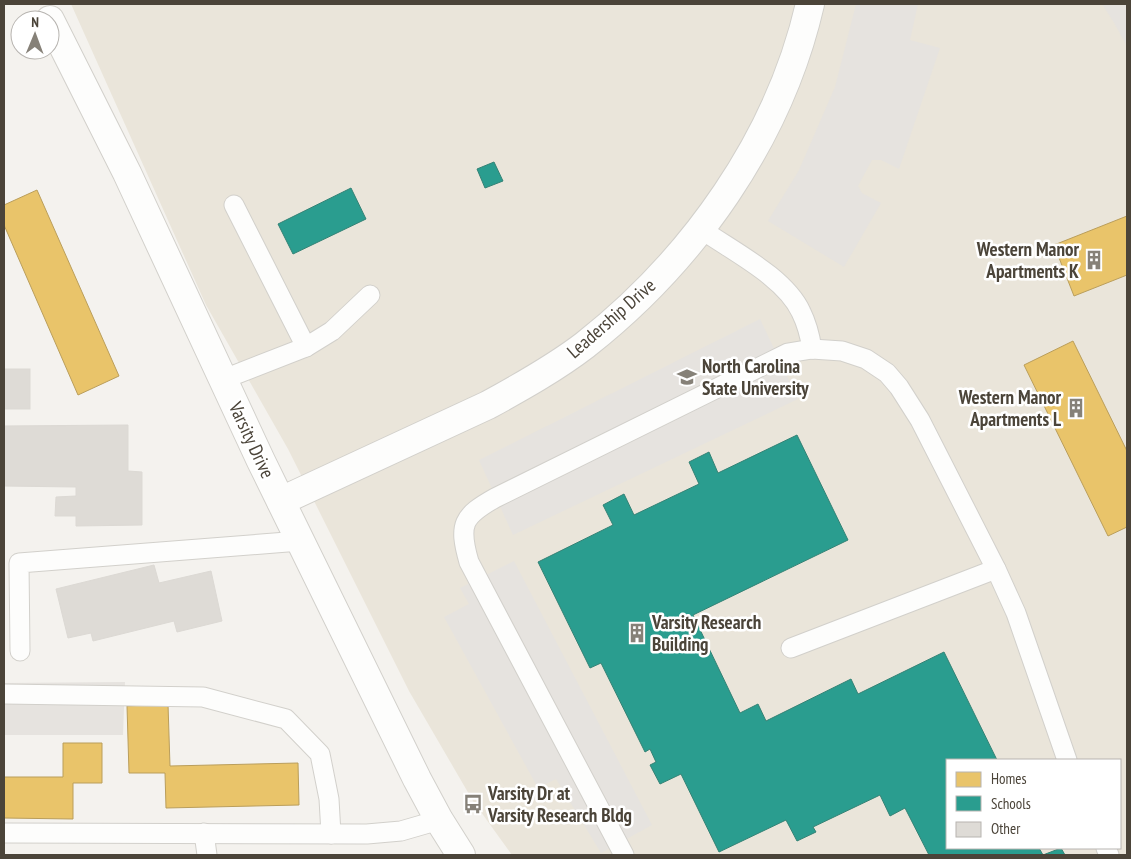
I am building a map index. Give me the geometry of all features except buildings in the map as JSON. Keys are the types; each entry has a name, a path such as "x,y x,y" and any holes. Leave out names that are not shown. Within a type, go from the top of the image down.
{"street":[{"name":"Leadership Drive","path":"281,500 488,405 555,366 597,335 642,294 685,250 701,229 744,166 764,132 790,70 806,24 810,4"},
{"name":"Varsity Drive","path":"60,40 127,173 300,541 417,779 439,820 461,855"}],"lane":[{"path":"234,204 306,347"},
{"path":"701,229 758,267 792,297 801,310 812,349"},
{"path":"224,379 306,347 332,331 370,295"},
{"path":"624,855 469,562 464,537 465,526 469,515 480,506 788,353 812,349 842,351 866,359 887,374 899,387 920,420 996,569 1016,613 1067,759"},
{"path":"20,651 19,563 300,541"},
{"path":"792,648 996,569"},
{"path":"4,694 203,697 286,719 320,754 329,799 331,834"},
{"path":"4,833 367,834 401,831 439,820"},
{"path":"204,833 207,855"}],"shaded area":[{"name":"North Carolina State University","path":"71,4 1127,4 1127,855 512,855 473,801 409,691 288,449 206,305"},
{"path":"856,4 918,4 910,40 940,48 899,169 881,160 872,160 858,186 862,193 881,203 844,267 768,221 799,170 835,87"},
{"path":"1102,4 1127,4 1127,46 1113,21"},
{"path":"760,319 798,399 513,535 479,460"},
{"path":"514,561 652,825 601,853 556,779 538,788 444,617 469,604 460,588"},
{"path":"125,682 123,735 4,735 4,683"}],"place":[{"name":"Western Manor Apartments K","path":"1094,260"},
{"name":"North Carolina State University","path":"687,377"},
{"name":"Western Manor Apartments L","path":"1076,408"},
{"name":"Varsity Research Building","path":"637,633"},
{"name":"Varsity Dr at Varsity Research Bldg","path":"473,804"}]}
